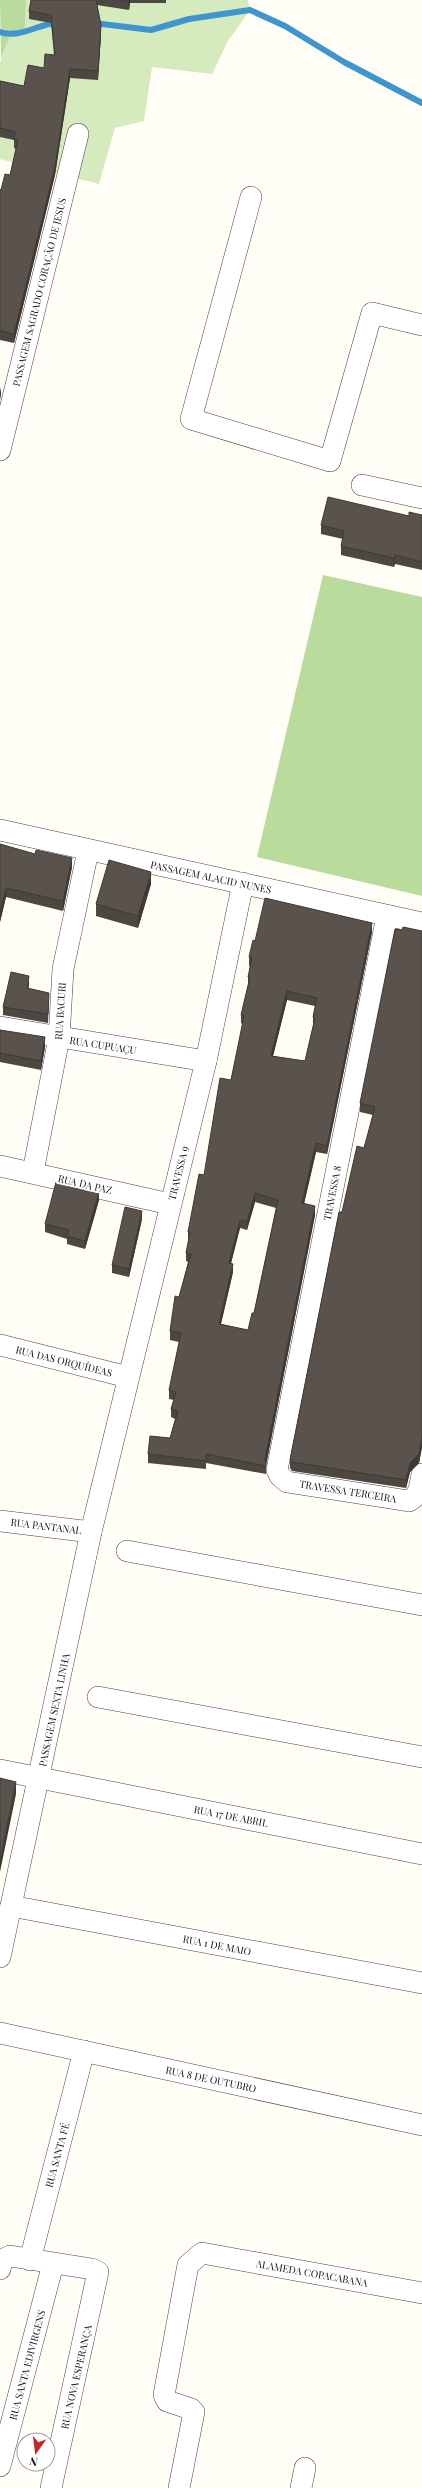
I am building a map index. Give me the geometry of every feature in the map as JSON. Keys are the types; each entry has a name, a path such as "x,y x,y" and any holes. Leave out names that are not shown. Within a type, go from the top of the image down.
{"street":[{"name":"PASSAGEM SAGRADO CORAÇÃO DE JESUS","path":"0,450 78,134"},
{"path":"251,197 191,419 330,461 372,313 412,323"},
{"path":"362,485 422,498"},
{"name":"PASSAGEM ALACID NUNES","path":"0,830 88,851 243,883 422,923"},
{"name":"RUA BACURI","path":"33,1172 59,1038 63,969 88,851"},
{"name":"TRAVESSA 9","path":"108,1462 206,1061 243,883"},
{"name":"TRAVESSA 8","path":"277,1470 387,916"},
{"name":"RUA CUPUAÇU","path":"0,1027 59,1038 206,1061"},
{"name":"RUA DA PAZ","path":"0,1166 33,1172 170,1204"},
{"name":"RUA DAS ORQUÍDEAS","path":"0,1345 128,1377"},
{"name":"PASSAGEM SEXTA LINHA","path":"0,1957 40,1778 91,1532 108,1462"},
{"name":"TRAVESSA TERCEIRA","path":"277,1470 280,1476 287,1482 409,1501 415,1498 420,1483"},
{"name":"RUA PANTANAL","path":"0,1520 91,1532"},
{"path":"127,1551 422,1605"},
{"path":"98,1697 422,1757"},
{"name":"RUA 17 DE ABRIL","path":"0,1770 422,1854"},
{"name":"RUA 1 DE MAIO","path":"11,1906 422,1983"},
{"name":"RUA 8 DE OUTUBRO","path":"0,2033 422,2125"},
{"name":"RUA SANTA FÉ","path":"30,2260 84,2051"},
{"name":"ALAMEDA COPACABANA","path":"179,2488 194,2412 191,2409 167,2401 164,2395 188,2265 202,2252 422,2293"},
{"path":"0,2269 5,2257 53,2264"},
{"name":"RUA NOVA ESPERANÇA","path":"51,2488 99,2277 98,2272 92,2269 53,2264"},
{"name":"RUA SANTA EDIVIRGENS","path":"0,2466 53,2264"},
{"path":"301,2488 305,2468"}],"green space":[{"path":"0,0 26,0 25,28 10,36 1,59"},
{"path":"26,0 248,0 250,10 228,41 212,74 152,67 144,121 115,128 99,184 0,159 0,63 10,36 25,28"},
{"path":"323,575 422,597 422,896 257,857"}],"building":[{"path":"31,0 96,0 101,25 98,71 70,69 55,167 14,334 0,331 0,189 1,190 5,174 10,175 18,140 14,140 15,132 0,128 0,81 24,86 28,65 44,68 45,54 55,55 51,15 29,11"},
{"path":"328,497 409,516 409,512 422,515 422,562 395,555 394,558 341,546 344,531 321,525"},
{"path":"0,844 35,854 36,850 72,858 63,901 6,888 0,913"},
{"path":"109,860 151,872 138,916 96,904"},
{"path":"265,898 372,923 327,1146 316,1143 302,1203 315,1206 265,1459 266,1466 206,1454 206,1461 148,1454 150,1436 170,1438 178,1411 171,1409 176,1392 169,1390 181,1333 170,1331 175,1296 179,1297 191,1254 186,1253 190,1232 188,1232 199,1174 204,1175 220,1078 231,1080 244,1016 241,1015 250,977 248,977 252,958 249,957 253,940 255,941","holes":["287,991 317,998 313,1017 315,1018 305,1061 271,1056","255,1193 278,1200 254,1313 252,1313 248,1330 219,1324 233,1264 229,1263 240,1220 247,1222"]},
{"path":"403,927 422,931 422,1438 419,1454 410,1463 406,1480 292,1462 290,1460 339,1212 342,1212 357,1146 364,1148 375,1107 360,1103 395,929 402,930"},
{"path":"11,972 29,976 27,988 49,993 48,1014 3,1007"},
{"path":"0,1030 45,1037 41,1061 0,1053"},
{"path":"56,1182 99,1192 85,1241 67,1236 69,1230 45,1224"},
{"path":"125,1207 142,1211 129,1269 112,1265"},
{"path":"0,1778 16,1782 0,1860"}],"waterway":[{"path":"94,23 151,30 189,19 250,10 285,26 344,62 422,103"},
{"path":"0,32 15,34 57,23"}]}
